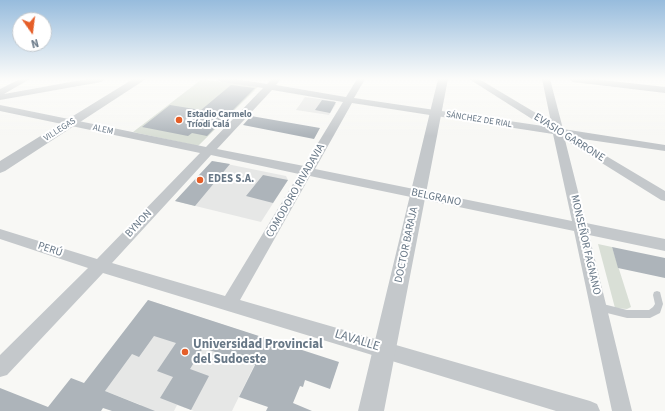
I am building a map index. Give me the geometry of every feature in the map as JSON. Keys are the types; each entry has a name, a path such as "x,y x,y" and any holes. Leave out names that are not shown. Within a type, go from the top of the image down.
{"street":[{"name":"VILLEGAS","path":"0,168 111,98"},
{"name":"BYNON","path":"0,368 100,266 258,98"},
{"name":"SÁNCHEZ DE RIAL","path":"341,98 665,148"},
{"name":"DOCTOR BARAJA","path":"371,411 439,98"},
{"name":"EVASIO GARRONE","path":"504,98 665,197"},
{"name":"MONSEÑOR FAGNANO","path":"551,98 622,411"},
{"name":"COMODORO RIVADAVIA","path":"230,303 349,100"},
{"name":"ALEM","path":"0,108 207,152"},
{"name":"BELGRANO","path":"207,152 307,171 665,245"},
{"name":"PERÚ","path":"0,234 100,266"},
{"name":"LAVALLE","path":"100,266 230,303 590,411"}],"lane":[{"path":"599,307 627,314 650,314 657,310 659,304 657,295"}],"shaded area":[{"path":"177,98 247,98 198,146 133,132"},
{"path":"304,98 334,101 336,104 329,115 296,110"},
{"name":"EDES S.A.","path":"212,161 286,176 288,180 261,222 175,201"},
{"path":"598,244 612,247 631,307 627,309 615,308"},
{"name":"Universidad Provincial del Sudoeste","path":"148,300 267,339 232,411 194,411 177,405 174,411 137,411 141,405 105,391"}],"building":[{"name":"Estadio Carmelo Tríodi Calá","path":"215,98 245,98 207,136 192,133 188,136 142,127 170,105 201,110"},
{"path":"322,100 336,102 330,113 315,110"},
{"path":"251,116 320,128 314,139 243,125"},
{"name":"EDES S.A.","path":"212,161 230,164 195,206 175,201"},
{"name":"EDES S.A.","path":"263,175 288,180 273,203 246,196"},
{"path":"612,247 665,258 665,278 618,268"},
{"path":"148,300 339,362 330,389 305,380 303,387 300,386 293,403 312,411 266,411 268,407 239,397 255,365 203,348 190,369 209,376 191,410 160,398 173,377 157,371 176,343 154,336 139,357 132,354 105,391 155,411 112,411 103,408 101,411 0,411 0,388 48,407 71,378 84,383"}],"place":[{"name":"Estadio Carmelo Tríodi Calá","path":"179,120"},
{"name":"EDES S.A.","path":"200,180"},
{"name":"Universidad Provincial del Sudoeste","path":"185,352"}]}
